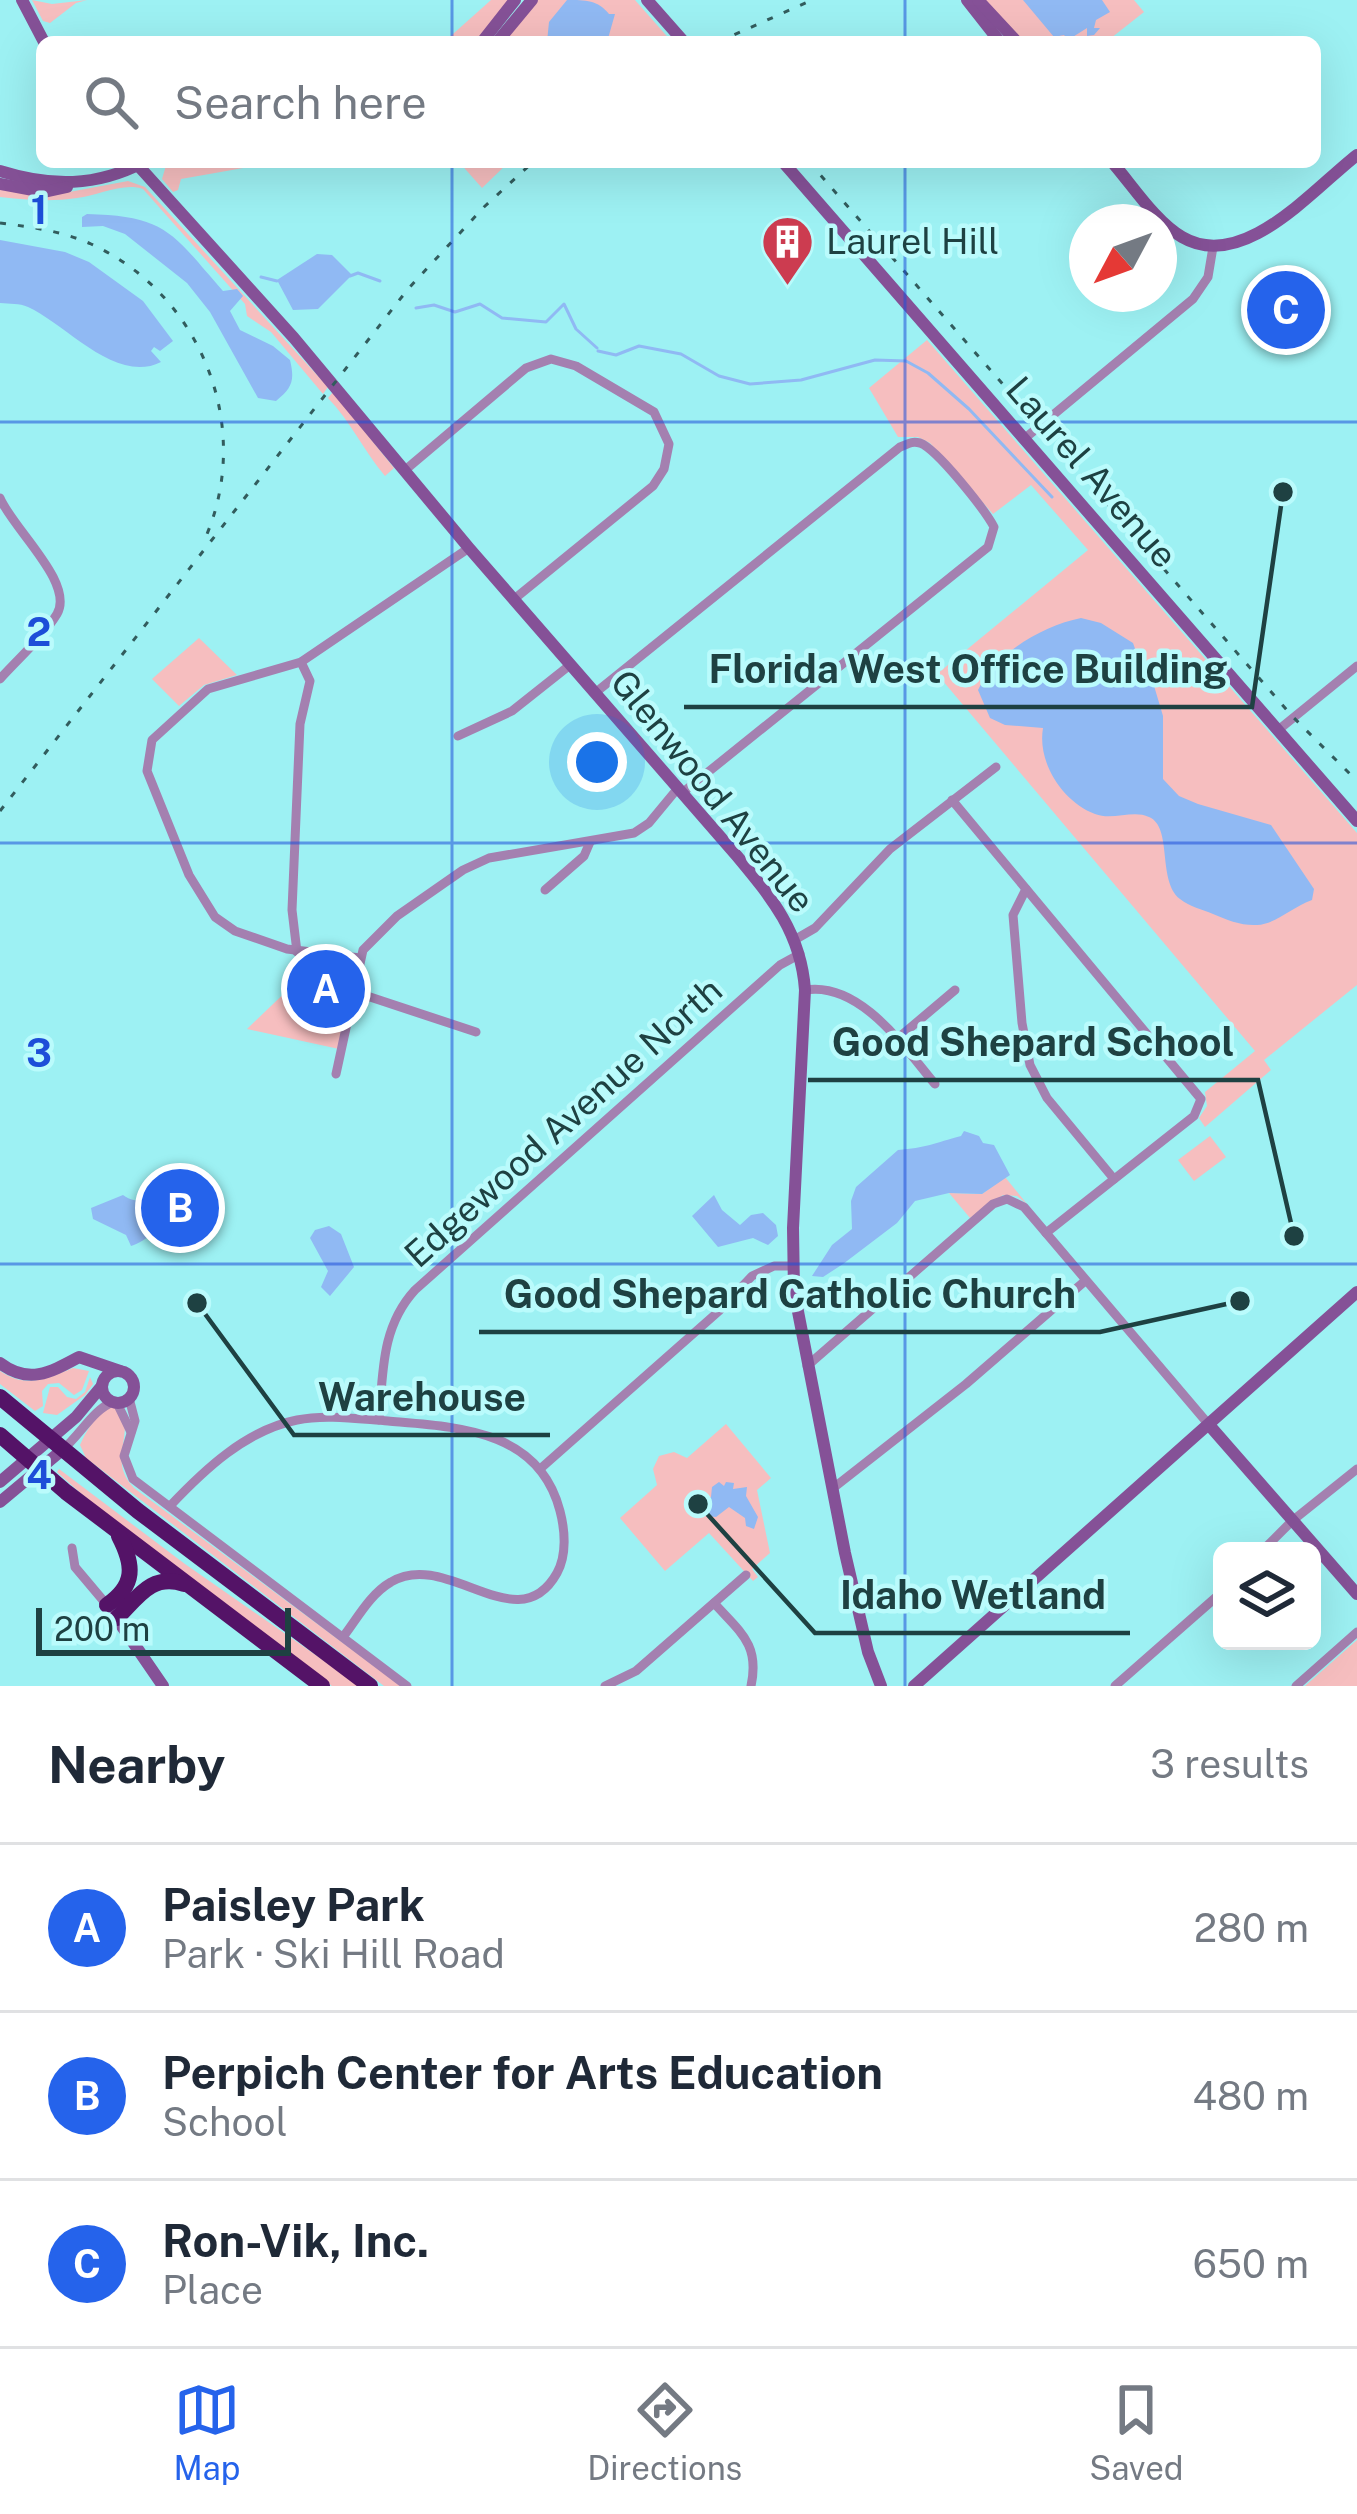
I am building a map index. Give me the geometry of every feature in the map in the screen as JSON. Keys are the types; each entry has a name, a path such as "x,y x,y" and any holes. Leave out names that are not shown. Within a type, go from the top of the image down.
{"highway":[{"path":"0,1397 55,1446 370,1686"},
{"path":"0,1435 322,1686"},
{"path":"106,1522 118,1536 131,1568 128,1586 112,1611"},
{"path":"112,1611 160,1580 193,1589"}],"street":[{"path":"22,0 41,36"},
{"path":"487,36 514,0"},
{"path":"502,36 532,0"},
{"path":"647,0 679,36"},
{"path":"967,0 995,36"},
{"path":"978,0 1011,36"},
{"path":"1117,168 1171,228 1188,240 1213,247 1255,237 1357,154"},
{"path":"0,184 44,192 129,168"},
{"name":"Glenwood Avenue","path":"143,168 769,894 798,946 805,990 792,1265 807,1366 856,1606 881,1686"},
{"name":"Laurel Avenue","path":"788,168 1357,820"},
{"path":"0,171 74,184"},
{"path":"1024,439 1193,299 1208,277 1213,247"},
{"path":"404,471 535,362 568,363 644,404 666,432 668,457 659,478 513,600"},
{"path":"336,1074 360,958 397,916 470,866 498,856 641,829 680,791 988,547 994,527 923,445 900,447 595,693"},
{"path":"0,498 9,518 58,583 62,600 53,620 0,679"},
{"path":"360,958 297,952 236,931 215,917 190,875 146,764 152,740 201,693 301,662 469,548"},
{"path":"297,952 292,910 300,724 310,681 301,662"},
{"path":"458,736 518,707 570,665"},
{"path":"1276,731 1357,666"},
{"name":"Edgewood Avenue North","path":"379,1420 387,1338 397,1313 415,1290 780,965 890,849 996,767"},
{"path":"952,800 1202,1099 1194,1116 1046,1233"},
{"path":"545,890 584,856 590,842"},
{"path":"1026,889 1013,915 1030,1065 1047,1098 1114,1179"},
{"path":"805,990 820,988 845,996 897,1039 935,1084"},
{"path":"897,1039 956,990"},
{"path":"355,992 476,1032"},
{"path":"807,1366 993,1204 1007,1199 1024,1208 1357,1594"},
{"path":"540,1469 719,1311 752,1276 774,1266 792,1265"},
{"path":"832,1489 966,1384 1085,1281"},
{"path":"914,1686 1357,1292"},
{"path":"0,1364 17,1374 34,1376 88,1358 132,1380 120,1401 96,1411 83,1432 0,1482"},
{"path":"71,1362 94,1369 104,1396 120,1401"},
{"path":"55,1446 111,1372 120,1371"},
{"path":"120,1401 131,1432 124,1456 130,1476 407,1686"},
{"path":"170,1506 234,1448 270,1428 308,1418 379,1420 491,1435 519,1450 540,1469 556,1498 564,1534 560,1567 543,1590 509,1600 437,1574 408,1575 377,1593 343,1637"},
{"path":"0,1502 32,1464"},
{"path":"1271,1542 1357,1468"},
{"path":"72,1548 75,1567 164,1686"},
{"path":"605,1686 636,1671 746,1575"},
{"path":"1114,1686 1213,1600"},
{"path":"714,1603 750,1645 755,1663 751,1686"},
{"path":"1296,1686 1357,1632"}],"shaded area":[{"path":"32,0 52,4 87,0 50,23 43,21"},
{"path":"491,0 511,0 483,36 451,36"},
{"path":"537,0 635,0 667,36 506,36"},
{"path":"985,0 1134,0 1144,12 1114,36 1016,36"},
{"path":"165,168 244,168 181,179 173,192 162,179"},
{"path":"464,168 503,168 482,188"},
{"path":"128,181 145,187 328,387 323,394 271,332 247,316 245,304 143,189 127,187 58,200 0,197 0,187 53,195"},
{"path":"927,340 1357,833 1357,985 1264,1060 1271,1070 1205,1127 1199,1118 1207,1106 1205,1092 1255,1051 937,674 1088,550 1031,485 993,514 930,443 918,437 898,437 869,388"},
{"path":"333,392 394,468 385,476 328,398"},
{"path":"199,638 237,675 204,685 179,706 152,679"},
{"path":"296,958 354,964 339,1049 247,1029 296,982"},
{"path":"1210,1136 1226,1157 1194,1181 1178,1160"},
{"path":"1005,1177 1027,1204 1017,1196 1003,1195 970,1218 949,1193 982,1194"},
{"path":"73,1368 89,1371 82,1390 74,1395 59,1383 48,1384 42,1391 43,1406 35,1411 0,1384 0,1371 28,1381"},
{"path":"90,1377 93,1384 85,1395 57,1415 43,1413 50,1387 76,1399 85,1392"},
{"path":"109,1407 116,1408 125,1424 122,1465 134,1488 401,1686 384,1686 86,1458 80,1445"},
{"path":"726,1424 771,1478 757,1490 770,1553 752,1569 758,1577 753,1581 709,1533 665,1571 620,1518 657,1485 653,1469 659,1456 674,1452 687,1458"},
{"path":"59,1469 360,1686 332,1686 105,1515"},
{"path":"1357,1640 1357,1686 1305,1686"}],"water":[{"path":"567,0 591,2 615,14 609,36 548,36 549,22"},
{"path":"1023,0 1102,0 1110,12 1096,20 1094,28 1100,28 1094,35 1087,36 1087,28 1074,36 1053,36"},
{"path":"87,214 135,219 166,231 223,291 237,289 243,296 230,311 240,330 290,360 292,379 286,392 276,401 258,398 210,312 187,283 125,234 103,226 82,227"},
{"path":"0,240 65,252 89,262 143,301 173,341 160,351 154,347 151,351 161,362 127,366 92,350 28,307 0,303"},
{"path":"317,254 332,255 352,275 318,309 293,310 277,280"},
{"path":"1081,618 1101,623 1133,643 1143,671 1152,679 1163,716 1163,779 1179,796 1271,825 1314,889 1312,900 1257,925 1188,904 1173,891 1156,823 1143,815 1102,816 1083,808 1063,791 1048,767 1043,728 1005,725 990,718 978,690 996,664 1036,635"},
{"path":"964,1131 994,1145 1010,1175 982,1194 949,1193 915,1201 897,1223 843,1264 823,1277 812,1276 832,1245 852,1229 851,1201 856,1187 898,1150 937,1143"},
{"path":"123,1195 165,1210 152,1233 131,1246 126,1235 93,1219 91,1208"},
{"path":"714,1195 722,1210 740,1225 751,1215 763,1213 776,1225 778,1236 768,1245 753,1238 718,1247 692,1216"},
{"path":"329,1226 341,1234 354,1267 330,1296 321,1287 328,1271 310,1238 315,1230"},
{"path":"719,1482 724,1486 734,1483 733,1489 747,1487 746,1496 758,1517 754,1529 729,1507 716,1517 706,1516 699,1505 711,1497 712,1487"}],"waterway":[{"path":"350,276 358,273 380,281"},
{"path":"261,277 277,281"},
{"path":"416,308 434,305 455,312 480,304 502,318 546,322 564,304 576,329 597,348"},
{"path":"598,351 616,355 639,346 681,354 719,376 750,384 801,380 875,360 906,361 928,373 969,409 1052,497"}],"railway":[{"path":"731,36 812,0"},
{"path":"0,811 408,289 526,168"},
{"path":"814,168 1293,717 1357,781"},
{"path":"0,223 91,244 129,266 161,294 187,328 207,366 219,406 220,492 207,534"}],"place":[{"name":"Laurel Hill","path":"787,287"},
{"name":"Ron-Vik, Inc.","path":"1286,310"},
{"name":"Florida West Office Building","path":"1283,492"},
{"name":"Paisley Park","path":"326,989"},
{"name":"Perpich Center for Arts Education","path":"180,1208"},
{"name":"Good Shepard School","path":"1294,1236"},
{"name":"Good Shepard Catholic Church","path":"1240,1301"},
{"name":"Warehouse","path":"197,1303"},
{"name":"Idaho Wetland","path":"698,1504"}]}
